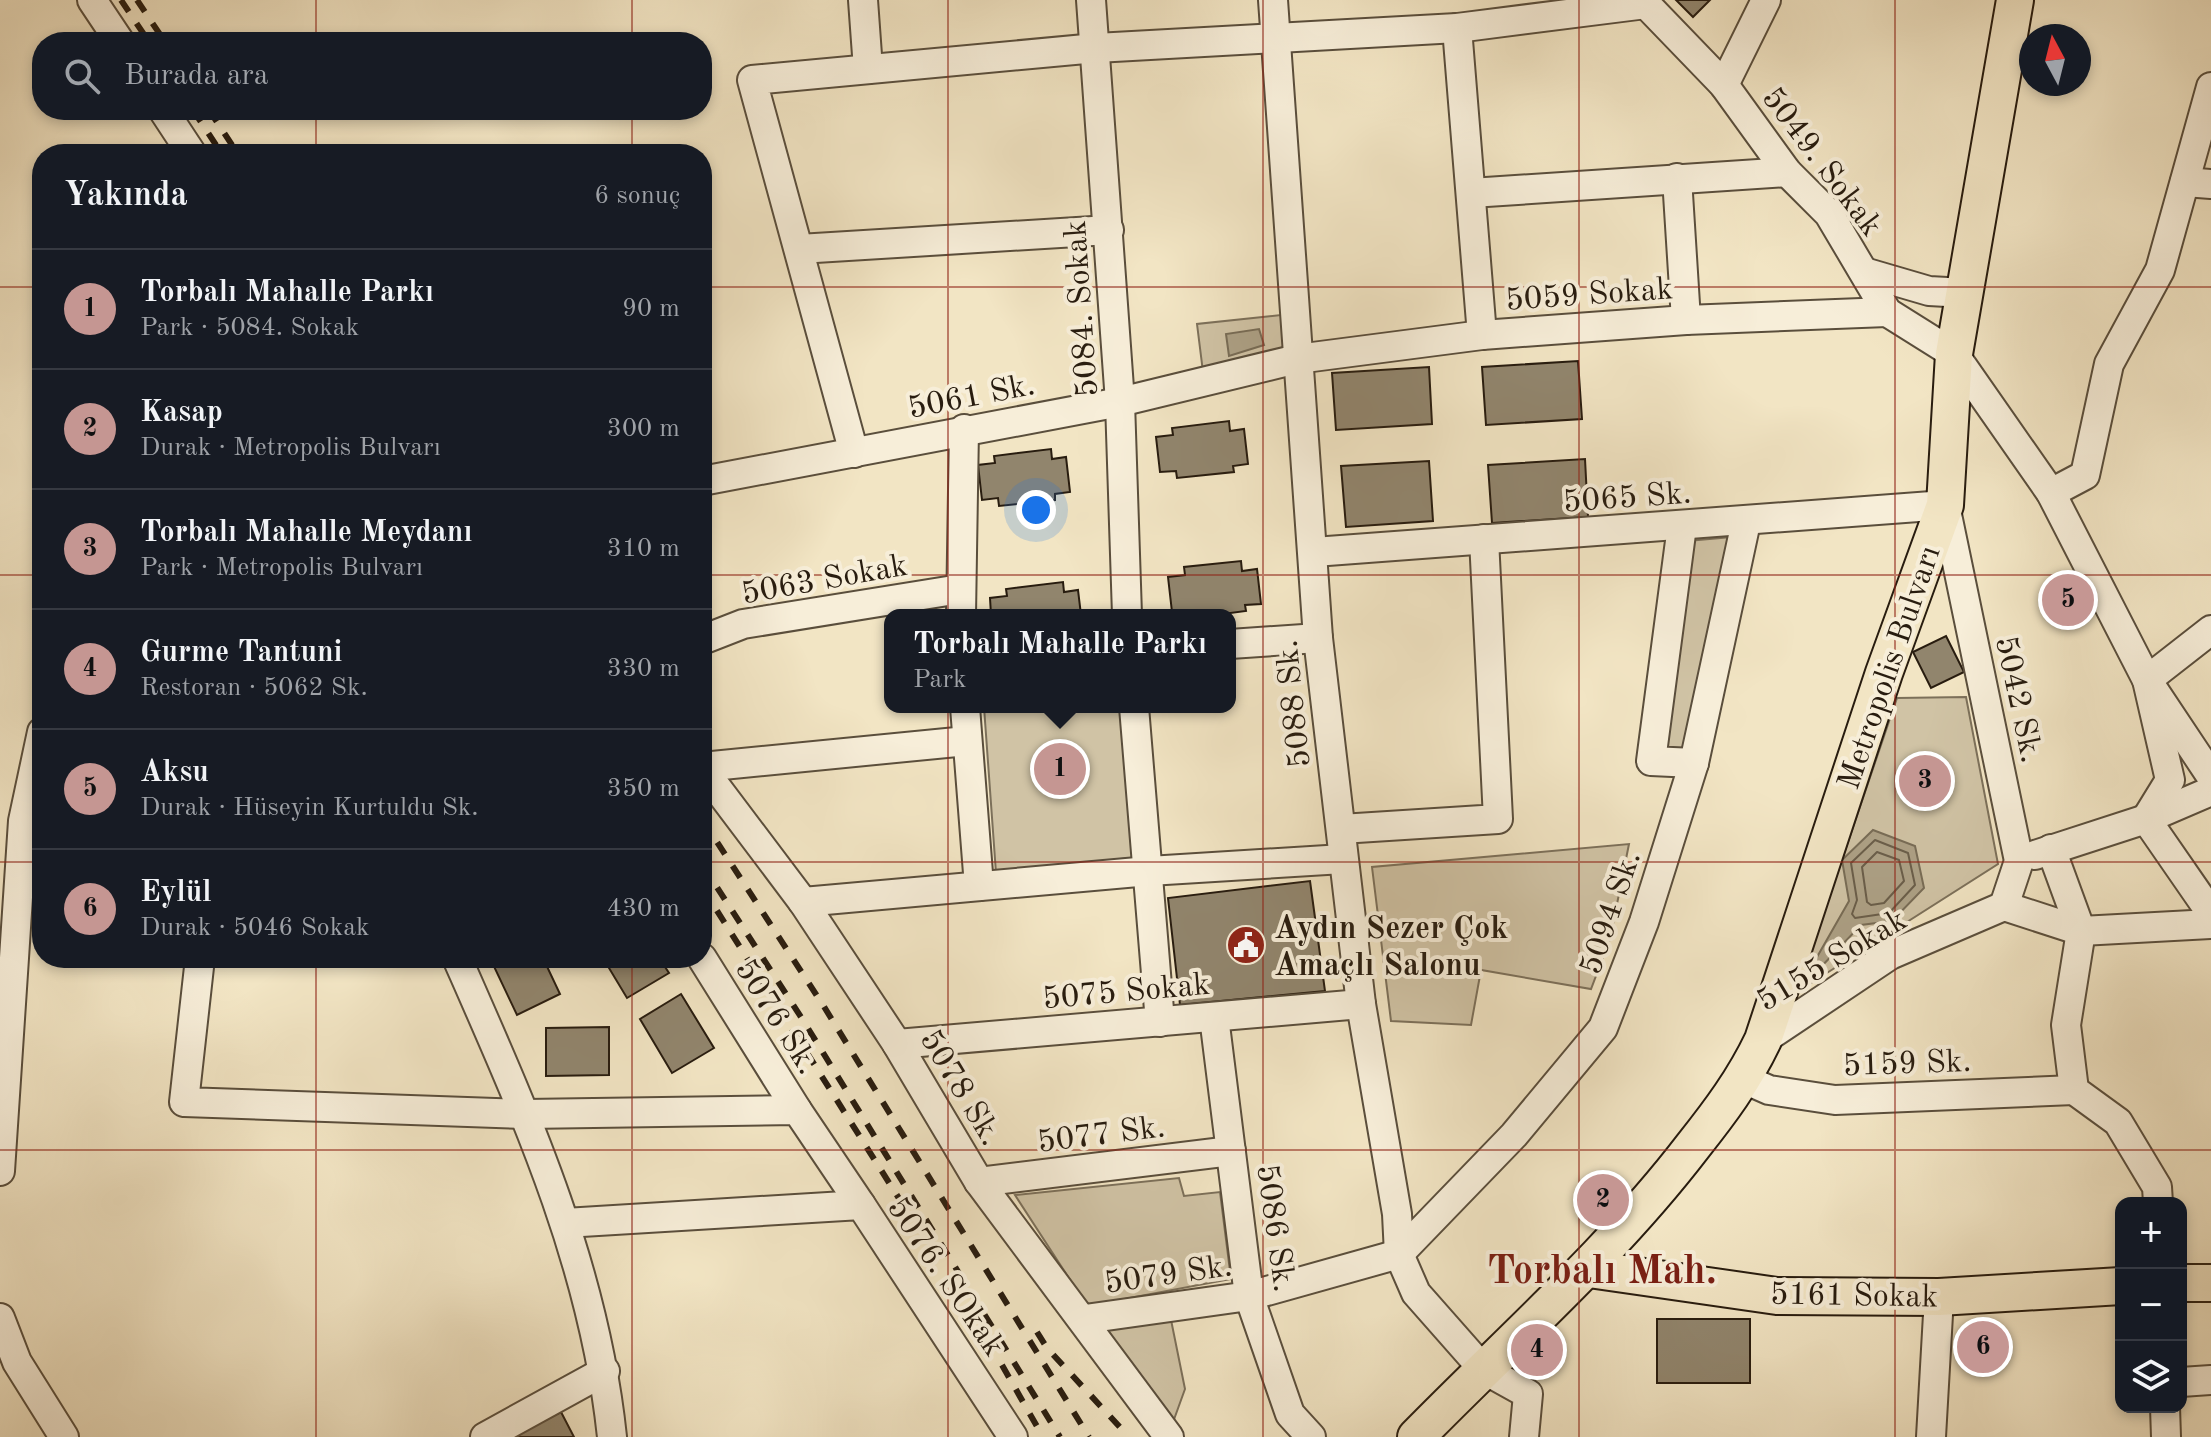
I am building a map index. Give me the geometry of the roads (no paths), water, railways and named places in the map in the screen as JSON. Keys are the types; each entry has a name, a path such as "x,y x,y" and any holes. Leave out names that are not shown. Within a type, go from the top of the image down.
{"main road":[{"name":"Metropolis Bulvarı","path":"1416,1437 1589,1269 1663,1185 1744,1079 1763,1040 1884,673 1945,505 1954,354 2015,0"},
{"name":"5161 Sokak","path":"1589,1269 1777,1296 1939,1297 2115,1286"},
{"path":"2187,1283 2211,1283"}],"street":[{"path":"92,0 113,32"},
{"path":"863,0 868,69"},
{"name":"5084. Sokak","path":"1091,0 1120,402 1127,609"},
{"name":"5088 Sk.","path":"1273,0 1318,638 1361,1004 1397,1214 1399,1254 1416,1293 1483,1369 1528,1394 1524,1437"},
{"path":"1724,85 1766,0"},
{"path":"854,453 752,80 1096,48 1457,28 1644,2"},
{"name":"5049. Sokak","path":"1644,2 1724,85 1787,172 1829,214 1887,312 1954,354"},
{"path":"1457,28 1482,335"},
{"path":"2051,493 2085,475 2109,364 2160,270 2198,183 2211,87"},
{"path":"170,120 185,144"},
{"path":"1471,193 1787,172"},
{"path":"1677,178 1686,320"},
{"path":"799,249 1109,230"},
{"path":"1864,272 1929,291 1965,293"},
{"name":"5059 Sokak","path":"1297,359 1482,335 1686,320 1887,312"},
{"path":"1954,354 2051,493 2147,680 2211,776"},
{"name":"5061 Sk.","path":"712,479 964,429 1120,402 1297,359"},
{"path":"961,602 964,429"},
{"name":"5065 Sk.","path":"1314,552 1945,505"},
{"name":"5042 Sk.","path":"1945,505 2019,861"},
{"name":"5094 Sk.","path":"1399,1254 1514,1135 1603,1028 1644,922 1694,763 1746,522"},
{"path":"1682,526 1651,761 1694,763"},
{"path":"1341,829 1498,819 1484,539"},
{"name":"5063 Sokak","path":"892,609 961,602"},
{"name":"5063 Sokak","path":"712,636 743,624 884,610"},
{"path":"2147,680 2211,630"},
{"path":"1236,644 1318,638"},
{"path":"2146,819 2170,780 2147,680"},
{"path":"965,713 979,886"},
{"path":"1135,713 1160,1022"},
{"path":"712,767 967,741"},
{"name":"5078 Sk.","path":"712,781 803,902 897,1044 979,1182 1085,1319 1169,1437"},
{"path":"2211,791 2146,819 2019,861 2004,906 2081,931 2211,924"},
{"path":"2146,819 2211,913"},
{"path":"0,1171 32,831"},
{"path":"2051,849 2081,931 2066,1025 2074,1090 2118,1122 2157,1187 2158,1197"},
{"path":"803,902 1149,871 1343,859"},
{"name":"5155 Sokak","path":"1763,1040 1890,955 2004,906"},
{"path":"199,968 184,1102 526,1114 797,1110"},
{"path":"461,968 526,1114 565,1223 597,1330 612,1437"},
{"name":"5076 Sk.","path":"708,968 861,1205"},
{"name":"5075 Sokak","path":"897,1044 1361,1004"},
{"name":"5086 Sk.","path":"1214,1017 1249,1296 1290,1414 1311,1437"},
{"name":"5159 Sk.","path":"1744,1079 1769,1090 1835,1100 2074,1090"},
{"name":"5077 Sk.","path":"979,1182 1231,1151"},
{"name":"5076. SOkak","path":"565,1223 861,1205 1013,1437"},
{"name":"5079 Sk.","path":"1085,1319 1249,1296 1399,1254"},
{"path":"1931,1437 1939,1297"},
{"path":"0,1318 17,1362 64,1437"},
{"path":"485,1437 605,1371"},
{"path":"2187,1382 2211,1380"},
{"path":"2165,1413 2166,1437"}],"water":[{"path":"1259,329 1264,345 1229,356 1226,334"},
{"path":"1873,830 1915,846 1924,888 1892,921 1861,925 1797,992 1849,901 1842,860"}],"railway":[{"path":"121,0 142,32"},
{"path":"137,0 158,32"},
{"path":"200,120 215,144"},
{"path":"216,120 231,144"},
{"path":"712,834 823,1005 1089,1437"},
{"path":"712,879 801,1017 1060,1437"},
{"path":"712,903 912,1219"},
{"path":"1037,1332 1047,1348 1129,1437"},
{"path":"1002,1365 1043,1437"}],"place":[{"name":"Aksu","path":"2068,600"},
{"name":"Torbalı Mahalle Parkı","path":"1060,769"},
{"name":"Torbalı Mahalle Meydanı","path":"1925,781"},
{"name":"Aydın Sezer Çok Amaçlı Salonu","path":"1246,945"},
{"name":"Kasap","path":"1603,1200"},
{"name":"Eylül","path":"1983,1347"},
{"name":"Gurme Tantuni","path":"1537,1350"}],"district":[{"name":"Torbalı Mah.","path":"1602,1269"}]}
